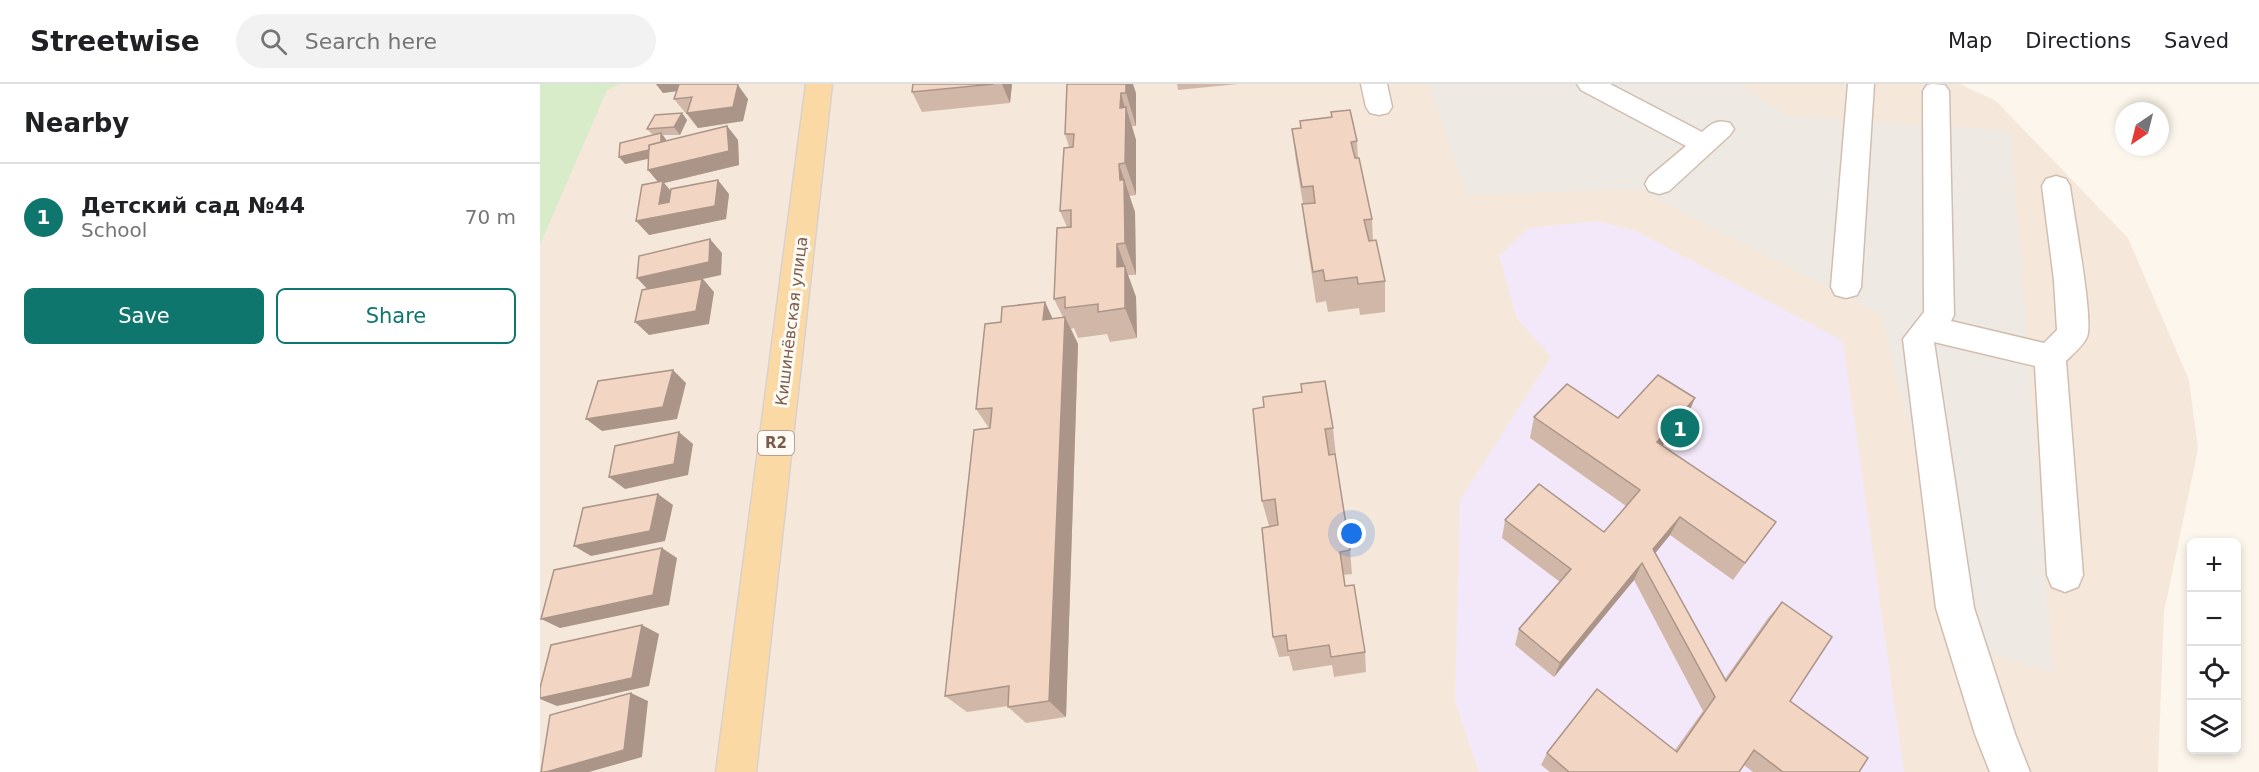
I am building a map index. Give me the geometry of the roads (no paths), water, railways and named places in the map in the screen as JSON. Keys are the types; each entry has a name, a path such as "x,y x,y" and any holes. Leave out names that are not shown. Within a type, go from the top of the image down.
{"main road":[{"name":"R2","path":"804,84 818,99"},
{"name":"Кишинёвская улица","path":"736,772 818,99"}],"lane":[{"path":"1590,84 1713,136 1659,184"},
{"path":"1846,286 1861,84"},
{"path":"1936,91 1939,315 1918,339 1955,608 1995,734 2010,772"},
{"path":"2056,186 2069,280 2073,334 2050,357 2065,575"},
{"path":"1928,328 2050,357"}],"place":[{"name":"Детский сад №44","path":"1680,428"}]}
